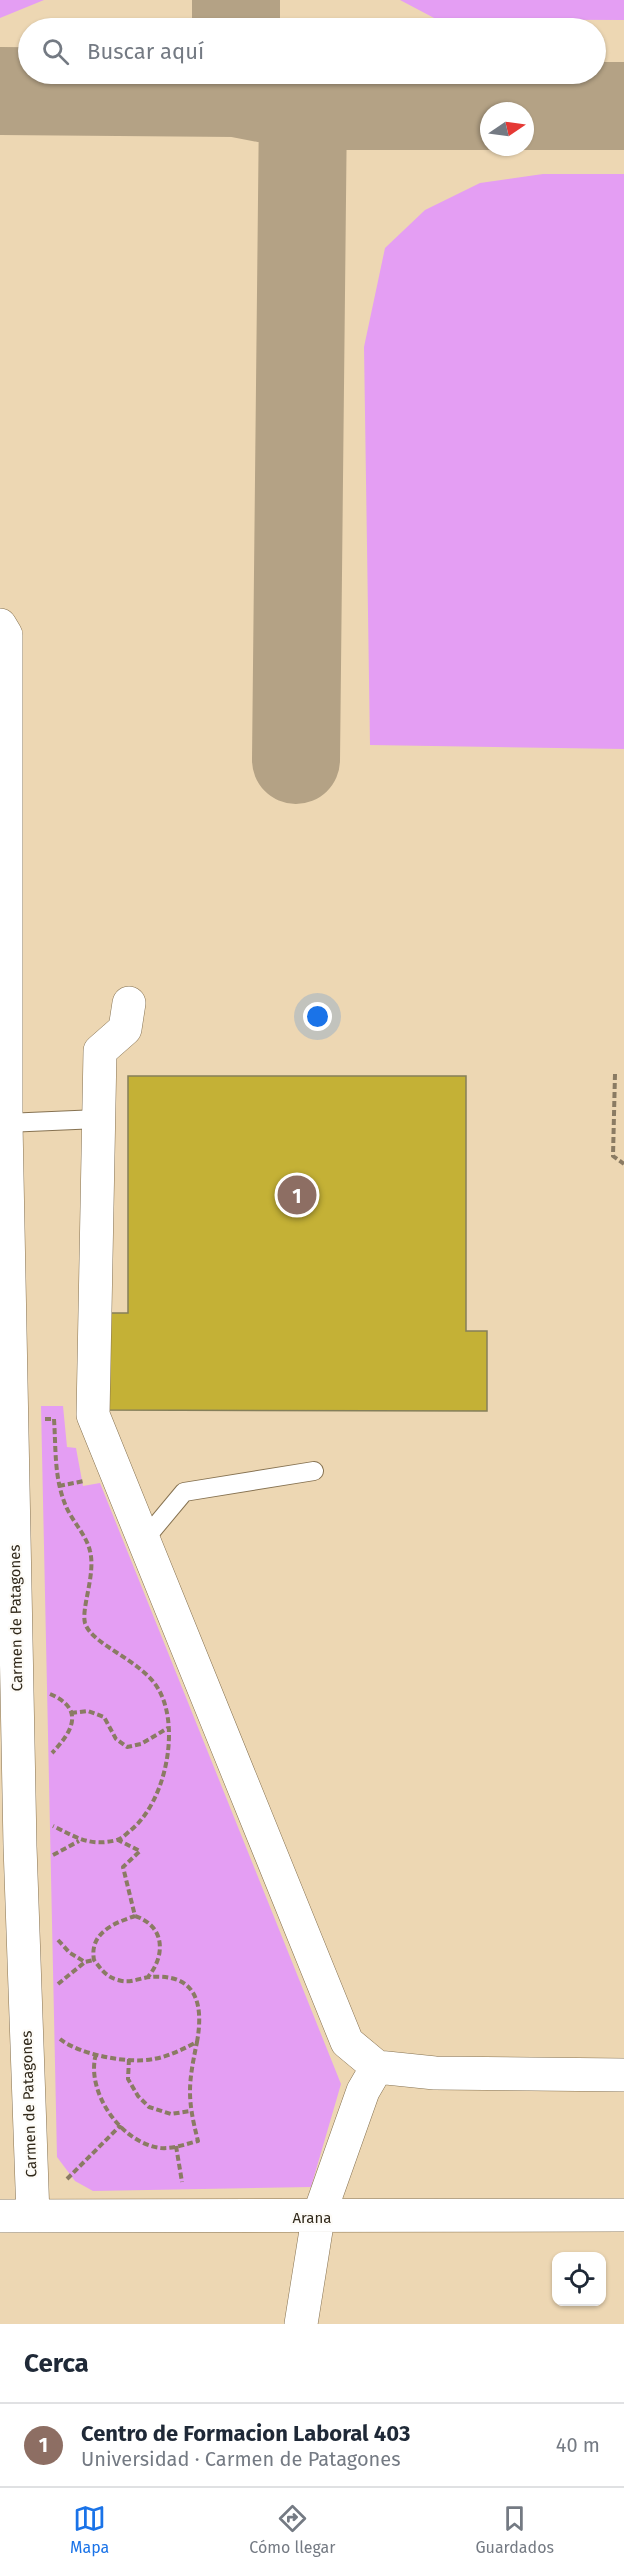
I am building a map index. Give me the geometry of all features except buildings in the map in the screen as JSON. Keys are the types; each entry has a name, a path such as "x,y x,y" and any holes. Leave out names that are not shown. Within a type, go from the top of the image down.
{"street":[{"name":"Carmen de Patagones","path":"0,625 6,635 4,1111 6,1476 23,1850 33,2217"},
{"path":"129,1003 125,1029 100,1051 93,1415 347,2042 377,2067 435,2073 624,2075"},
{"path":"301,2324 318,2218 363,2091 377,2067"},
{"name":"Arana","path":"0,2216 318,2218 624,2216"}],"lane":[{"path":"4,1111 98,1119"},
{"path":"144,1540 184,1492 314,1471"}],"path":[{"path":"615,1074 613,1156 624,1164"},
{"path":"44,1419 54,1419 56,1479 66,1506 90,1550 92,1569 84,1622 92,1637 125,1655 151,1678 167,1707 166,1767 156,1798 136,1826 118,1840"},
{"path":"59,1486 81,1482"},
{"path":"45,1693 61,1700 71,1713 73,1720 68,1736 45,1760"},
{"path":"71,1713 88,1711 104,1717 116,1739 127,1747 141,1744 168,1728"},
{"path":"46,1822 75,1836 78,1841"},
{"path":"23,1850 78,1841 118,1840 140,1851 123,1868 135,1916"},
{"path":"96,2054 94,2074 98,2094 121,2125 137,2138 160,2148 198,2141 190,2110 188,2085 197,2042 199,2013 193,1990 186,1983 175,1978 148,1977 135,1982 119,1981 106,1975 94,1960 95,1941 110,1924 135,1916 145,1920 154,1929 160,1946 161,1958 148,1977"},
{"path":"54,1935 70,1953 85,1962"},
{"path":"57,1984 85,1962 94,1960"},
{"path":"52,2033 66,2044 96,2054 129,2059 151,2060 197,2042"},
{"path":"129,2059 128,2079 138,2096 149,2107 171,2114 190,2110"},
{"path":"68,2178 121,2125"},
{"path":"177,2146 182,2183"},
{"path":"61,2172 70,2183"}],"shaded area":[{"path":"0,0 44,0 0,18"},
{"path":"400,0 624,0 624,20 606,20 606,18 434,18"},
{"path":"543,174 624,174 624,749 370,745 364,347 385,248 425,210 480,183"},
{"path":"41,1406 63,1406 67,1447 76,1448 83,1486 100,1483 341,2084 311,2187 93,2191 75,2181 57,2157"}],"taxiway":[{"path":"236,0 236,18"},
{"path":"0,91 236,93 303,106 624,106"},
{"path":"296,760 303,106"}],"place":[{"name":"Centro de Formacion Laboral 403","path":"297,1195"}]}
